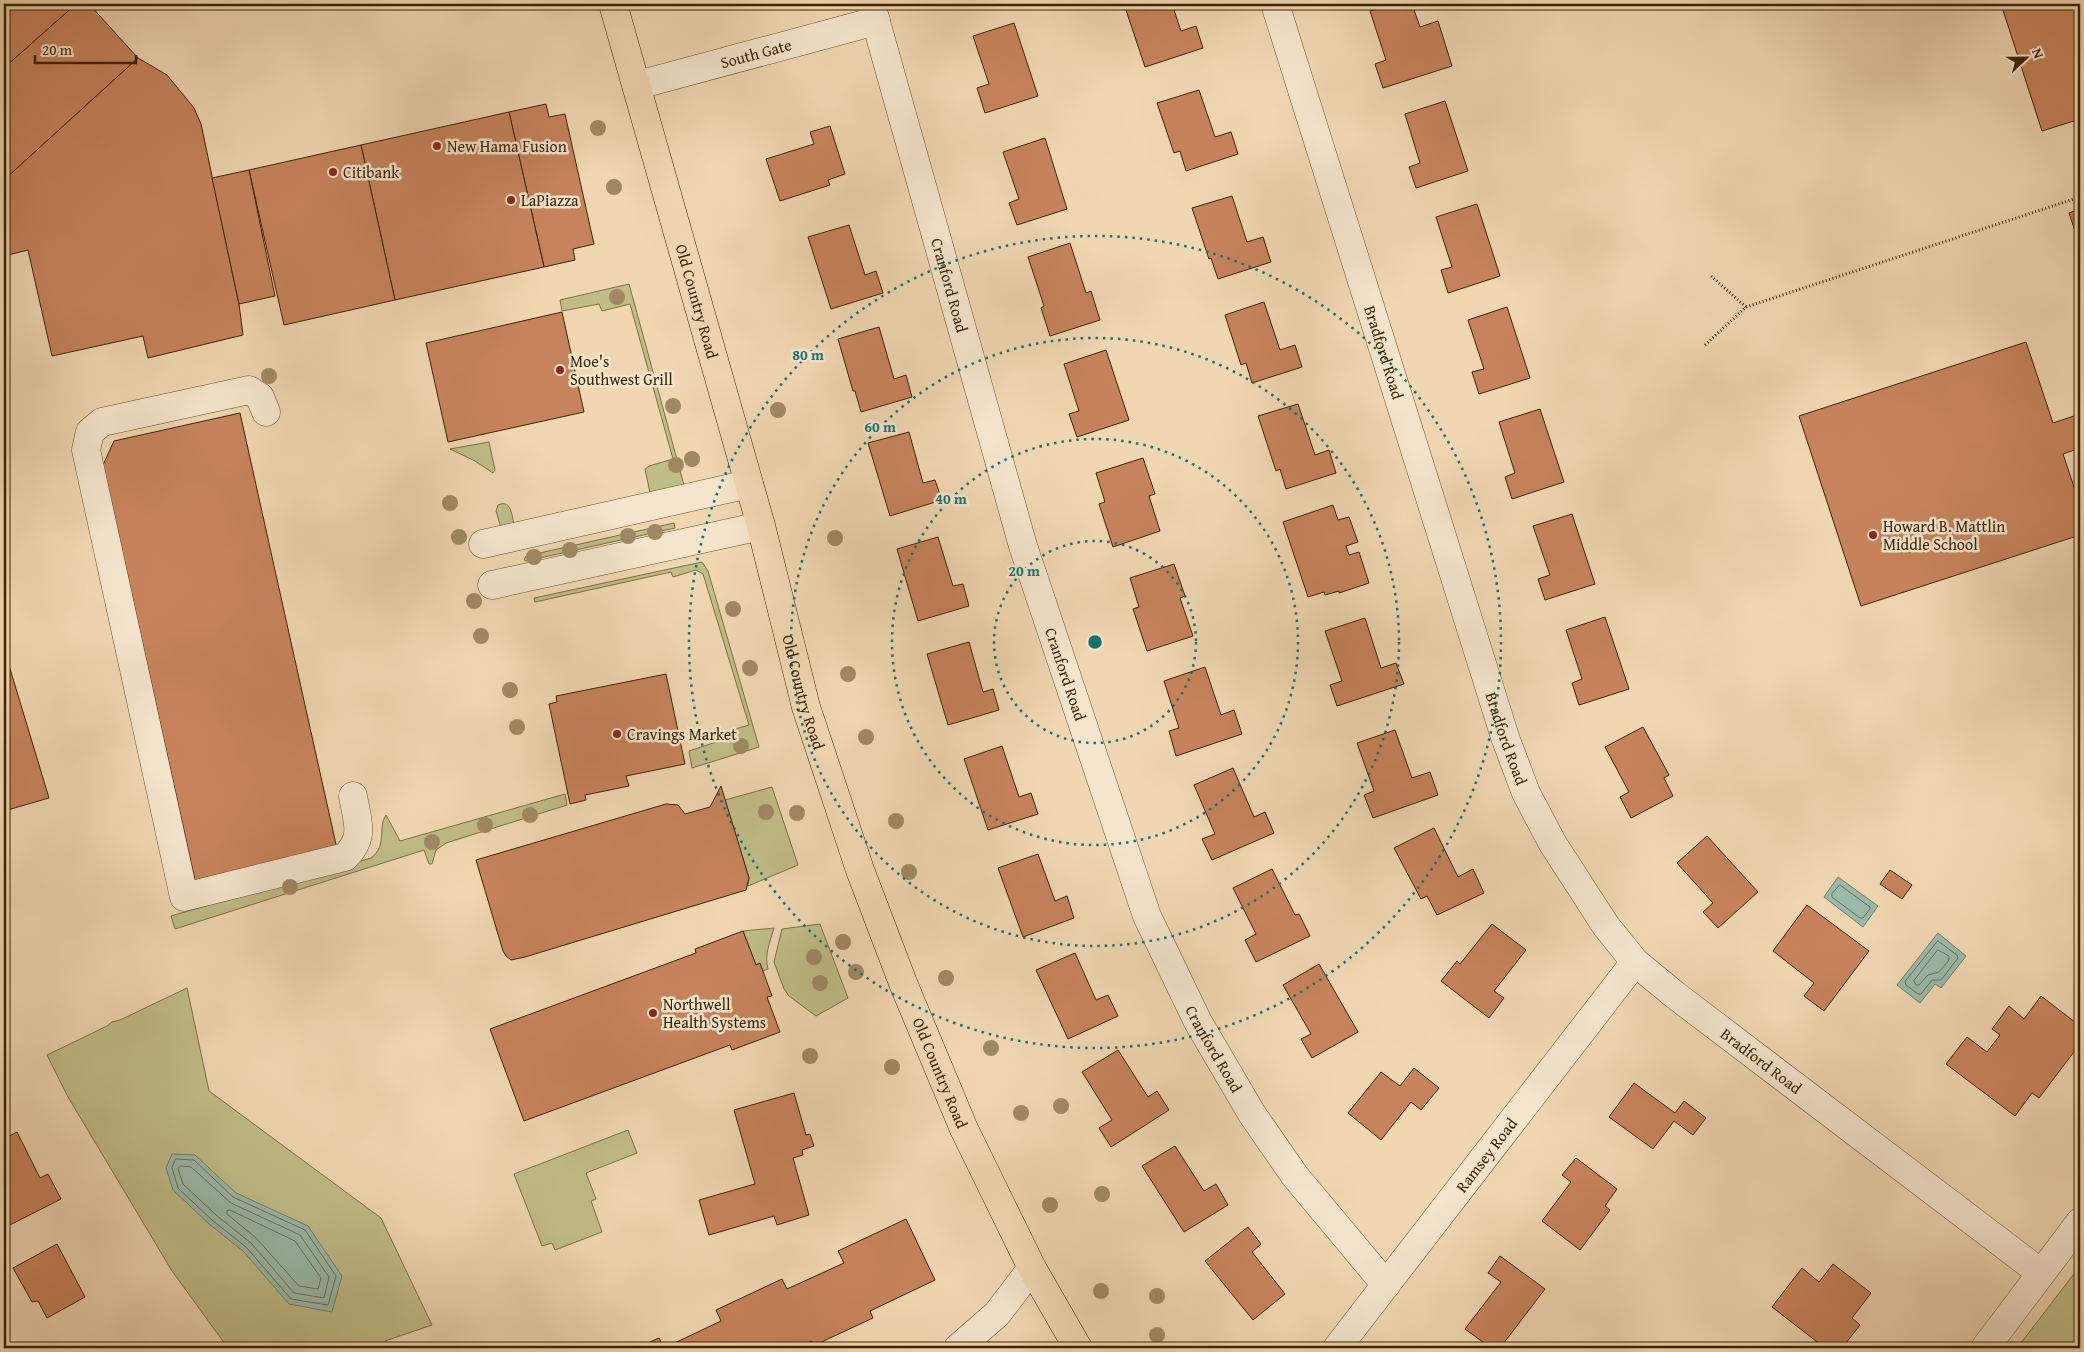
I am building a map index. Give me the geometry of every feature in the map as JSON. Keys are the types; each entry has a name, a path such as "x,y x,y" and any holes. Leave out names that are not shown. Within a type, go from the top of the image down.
{"main road":[{"name":"Old Country Road","path":"613,4 638,85 761,526 806,707 860,870 903,983 964,1129 1032,1268 1078,1348"}],"street":[{"name":"Bradford Road","path":"1275,4 1508,747 1526,793 1553,844 1606,926 1635,962 1675,995 2041,1273"},
{"name":"South Gate","path":"638,85 873,12"},
{"name":"Cranford Road","path":"873,12 1024,546 1147,916 1198,1022 1252,1114 1295,1176 1386,1285"},
{"path":"266,412 260,397 249,390 102,422 90,432 86,450 184,897 345,857 356,847 359,834 353,796"},
{"path":"483,544 749,484"},
{"path":"492,585 761,526"},
{"name":"Ramsey Road","path":"1338,1348 1635,962"},
{"path":"1985,1348 2080,1222"},
{"path":"958,1348 997,1314 1032,1268"}],"path":[{"path":"1705,344 1746,307 2080,197"},
{"path":"1710,275 1746,307"}],"shaded area":[{"path":"629,284 684,485 679,489 663,493 664,499 503,535 496,511 498,505 503,504 509,507 515,530 651,498 645,469 673,459 630,304 602,311 599,304 562,311 560,300"},
{"path":"489,442 495,470 493,473 475,461 450,449"},
{"path":"674,523 675,528 524,560 526,556"},
{"path":"702,562 708,571 759,747 692,768 689,751 725,739 725,732 749,725 703,574 696,570 673,577 671,572 535,602 534,598"},
{"path":"772,787 798,865 748,886 749,878 725,800"},
{"path":"565,794 567,805 446,843 436,850 432,864 429,864 424,850 175,929 171,916 371,858 379,848 383,820 386,815 400,841"},
{"path":"820,924 848,998 816,1016 789,996 784,989 774,962 782,929"},
{"path":"774,928 767,954 768,969 763,971 760,964 756,965 743,931"},
{"path":"187,988 209,1091 381,1218 432,1325 385,1341 387,1348 228,1348 172,1271 68,1097 47,1055 112,1022"},
{"path":"628,1130 637,1153 586,1173 596,1199 591,1201 602,1232 555,1250 552,1243 542,1246 514,1174"},
{"path":"2080,1266 2080,1348 2017,1348"}],"water":[{"path":"1838,877 1878,906 1863,927 1824,897"},
{"path":"1938,933 1966,956 1941,988 1935,984 1920,1003 1897,985"},
{"path":"172,1154 195,1155 236,1193 308,1226 342,1276 332,1312 289,1304 243,1251 209,1224 173,1190 166,1168"}],"building":[{"path":"4,4 76,4 4,68"},
{"path":"76,4 89,4 138,58 4,180 4,68"},
{"path":"1124,4 1172,4 1181,31 1196,26 1203,48 1145,67"},
{"path":"1391,4 1412,4 1420,27 1438,21 1452,66 1383,88 1375,64 1386,60 1370,11"},
{"path":"2001,4 2080,4 2080,119 2042,131"},
{"path":"1014,23 1038,96 985,113 977,88 989,84 973,36"},
{"path":"138,58 167,75 194,108 201,124 239,304 243,335 148,358 143,336 52,356 28,250 4,256 4,180"},
{"path":"1199,90 1215,137 1231,132 1238,154 1186,171 1180,151 1174,153 1157,103"},
{"path":"1445,101 1468,171 1416,188 1409,167 1420,163 1405,114"},
{"path":"546,104 549,117 565,114 594,244 573,249 575,260 544,267 509,112"},
{"path":"509,112 544,267 395,300 361,145"},
{"path":"830,126 845,174 828,180 830,185 780,201 766,159 814,144 810,132"},
{"path":"1045,138 1067,209 1017,225 1009,203 1019,199 1003,152"},
{"path":"361,145 395,300 284,325 249,170"},
{"path":"249,170 275,296 239,304 212,178"},
{"path":"1232,196 1247,242 1263,237 1271,262 1218,279 1211,258 1209,259 1192,208"},
{"path":"1477,204 1500,276 1448,293 1441,270 1452,267 1436,217"},
{"path":"2080,209 2080,246 2069,213"},
{"path":"849,225 865,275 876,271 883,293 831,309 808,237"},
{"path":"1070,243 1086,293 1091,291 1100,320 1050,336 1041,308 1044,306 1028,257"},
{"path":"1264,302 1280,350 1295,345 1302,367 1252,383 1246,363 1241,365 1225,315"},
{"path":"1507,307 1530,378 1479,394 1472,372 1484,369 1468,320"},
{"path":"562,312 584,412 448,442 426,343"},
{"path":"879,327 894,379 906,375 912,397 861,412 838,339"},
{"path":"2026,342 2053,423 2080,414 2080,448 2063,454 2080,505 2080,535 1861,606 1799,416"},
{"path":"1106,350 1129,420 1077,437 1069,414 1079,411 1064,364"},
{"path":"1298,404 1315,455 1329,450 1336,473 1286,489 1280,469 1276,471 1258,416"},
{"path":"1540,409 1564,482 1512,499 1505,477 1515,473 1499,422"},
{"path":"240,413 337,849 195,880 103,465 114,441"},
{"path":"909,432 923,483 935,480 942,500 890,516 868,443"},
{"path":"1143,458 1155,494 1149,496 1160,531 1113,547 1099,504 1105,502 1096,473"},
{"path":"1333,505 1338,520 1349,517 1358,542 1346,546 1349,555 1359,552 1369,583 1339,593 1339,591 1325,595 1324,592 1308,597 1283,522"},
{"path":"1572,514 1595,584 1545,600 1538,579 1550,575 1533,526"},
{"path":"938,537 953,586 963,584 969,606 918,621 897,549"},
{"path":"1174,564 1185,596 1180,598 1193,636 1147,651 1133,609 1139,607 1130,578"},
{"path":"1605,617 1629,689 1579,705 1572,683 1582,679 1566,630"},
{"path":"1365,618 1381,668 1396,663 1404,684 1337,706 1330,685 1342,681 1325,631"},
{"path":"969,642 983,692 993,689 999,710 948,725 927,654"},
{"path":"4,649 49,798 4,811"},
{"path":"1205,667 1221,715 1234,710 1242,734 1176,756 1169,731 1179,728 1164,681"},
{"name":"Cravings Market","path":"666,674 685,764 626,776 629,786 585,795 586,800 570,804 549,704 557,702 556,696"},
{"path":"1643,727 1669,775 1664,778 1673,796 1631,818 1620,797 1629,792 1605,747"},
{"path":"1395,730 1412,778 1430,772 1438,795 1373,818 1364,795 1374,791 1357,743"},
{"path":"1002,746 1019,797 1031,793 1038,814 988,830 964,759"},
{"path":"1233,768 1254,817 1265,812 1274,833 1212,860 1202,839 1215,834 1194,785"},
{"path":"721,786 749,878 746,890 525,957 511,960 506,956 476,860 666,804 678,805 685,814 710,807"},
{"path":"1434,828 1458,877 1473,869 1484,893 1437,915 1427,896 1421,899 1394,848"},
{"path":"1707,836 1758,892 1718,928 1703,912 1713,903 1677,863"},
{"path":"1038,854 1055,901 1067,896 1074,918 1023,937 998,868"},
{"path":"1272,869 1295,915 1299,914 1310,936 1256,962 1245,940 1256,934 1233,888"},
{"path":"1890,870 1912,885 1902,899 1880,884"},
{"path":"1807,905 1869,951 1824,1011 1804,996 1814,983 1773,951"},
{"path":"1492,924 1526,950 1494,991 1504,998 1489,1018 1441,981 1457,961 1460,964"},
{"name":"Northwell Health Systems","path":"743,931 756,965 760,963 772,996 767,997 780,1032 732,1050 730,1045 524,1121 490,1029 696,953 695,949"},
{"path":"1075,953 1096,1000 1108,995 1118,1016 1068,1039 1036,970"},
{"path":"1319,964 1358,1032 1312,1058 1301,1039 1311,1034 1283,985"},
{"path":"2041,996 2080,1026 2080,1044 2039,1098 2032,1093 2015,1116 1946,1064 1967,1037 1987,1052 2000,1035 1992,1029 2009,1006 2024,1019"},
{"path":"1118,1050 1148,1097 1157,1091 1169,1110 1111,1147 1099,1128 1112,1120 1082,1072"},
{"path":"1414,1068 1439,1088 1421,1110 1411,1102 1381,1140 1348,1113 1381,1072 1400,1086"},
{"path":"1634,1083 1675,1113 1684,1101 1706,1118 1693,1135 1674,1121 1653,1149 1609,1117"},
{"path":"794,1093 806,1135 810,1134 814,1146 802,1150 803,1155 793,1158 809,1215 777,1225 774,1216 709,1235 699,1200 755,1184 734,1110"},
{"path":"17,1132 40,1178 48,1174 61,1199 4,1228 4,1139"},
{"path":"1175,1146 1204,1191 1216,1184 1228,1205 1184,1232 1142,1166"},
{"path":"1576,1158 1617,1189 1605,1206 1610,1210 1580,1250 1542,1221 1571,1182 1562,1175"},
{"path":"906,1219 935,1280 870,1311 873,1318 815,1345 812,1341 796,1348 664,1348 721,1321 716,1310 782,1279 787,1289 844,1263 838,1251"},
{"path":"1248,1227 1261,1244 1252,1252 1285,1294 1253,1320 1205,1261"},
{"path":"57,1244 85,1297 47,1318 38,1301 32,1302 13,1268"},
{"path":"1500,1256 1545,1289 1500,1348 1491,1348 1465,1329 1501,1282 1488,1273"},
{"path":"1833,1264 1871,1293 1852,1318 1860,1325 1842,1348 1825,1348 1772,1307 1802,1268 1819,1282"},
{"path":"659,1338 664,1348 636,1348"}],"place":[{"name":"New Hama Fusion","path":"437,146"},
{"name":"Citibank","path":"333,172"},
{"name":"LaPiazza","path":"511,200"},
{"name":"Moe's Southwest Grill","path":"560,370"},
{"name":"Howard B. Mattlin Middle School","path":"1873,535"},
{"name":"Cravings Market","path":"617,734"},
{"name":"Northwell Health Systems","path":"653,1013"}]}
